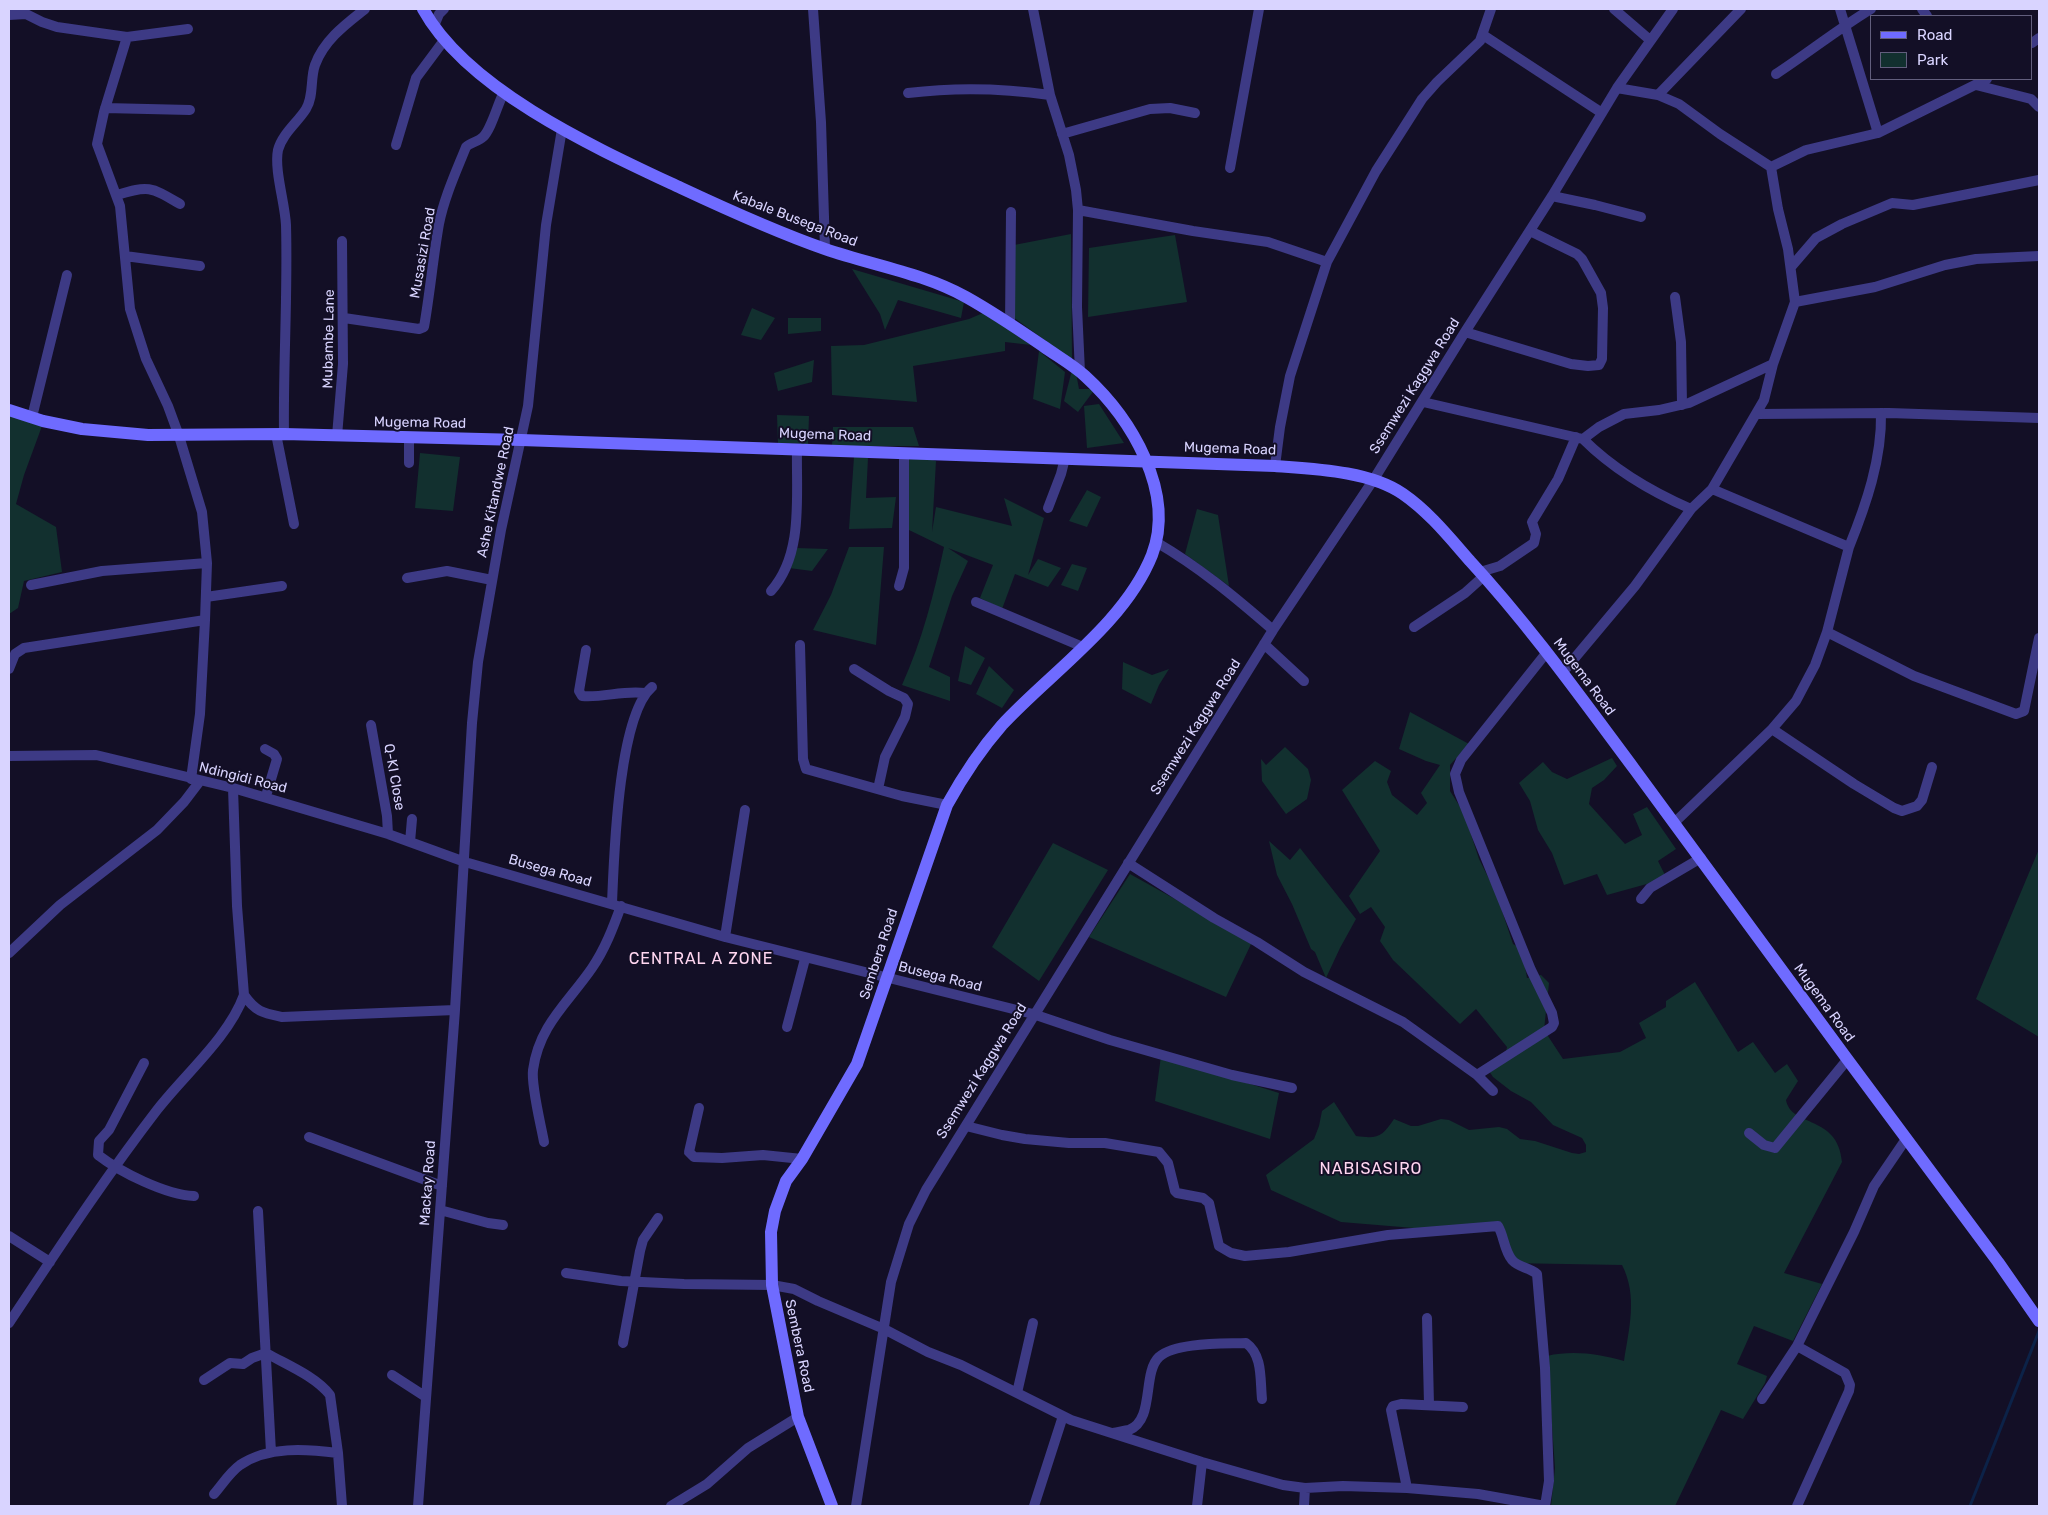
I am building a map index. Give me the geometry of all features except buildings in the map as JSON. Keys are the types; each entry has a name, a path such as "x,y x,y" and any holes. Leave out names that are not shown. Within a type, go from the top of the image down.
{"street":[{"path":"294,524 280,434 286,252 285,214 278,150 281,142 307,107 315,66 322,50 335,34 365,9"},
{"name":"Kabale Busega Road","path":"423,9 434,26 466,61 504,92 562,129 608,154 717,204 825,249 951,290 982,307 1080,372 1116,412 1147,461"},
{"path":"434,26 438,14 444,9"},
{"path":"813,9 821,122 825,249"},
{"path":"1033,9 1050,95 1073,170 1078,210 1077,307 1080,372"},
{"path":"1230,168 1259,9"},
{"path":"1275,466 1290,376 1327,262 1376,171 1422,98 1473,48 1483,35 1491,9"},
{"path":"1614,9 1650,40"},
{"name":"Ssemwezi Kaggwa Road","path":"856,1506 891,1282 909,1224 926,1190 1272,630 1374,479 1423,402 1464,332 1552,196 1617,88 1673,9"},
{"path":"1658,95 1741,9"},
{"path":"1840,9 1878,133"},
{"path":"1776,74 1846,24 1871,9"},
{"path":"9,15 26,14 57,27 128,37 188,29"},
{"path":"1483,35 1602,113"},
{"path":"9,953 60,905 158,830 184,802 195,780 206,597 206,563 202,512 179,436 168,406 146,359 135,328 130,310 123,222 117,195 97,144 105,108 128,37"},
{"path":"396,145 416,78 445,39"},
{"path":"1771,167 1806,150 1878,133 1984,80"},
{"path":"1976,85 2031,98 2039,107"},
{"path":"908,93 948,88 983,88 1050,95"},
{"path":"1563,672 1635,586 1691,509 1712,489 1757,414 1766,393 1773,364 1795,302 1791,267 1771,167 1720,134 1679,104 1658,95 1617,88"},
{"name":"Musasizi Road","path":"344,318 419,329 424,327 439,224 444,209 466,147 472,142 480,140 486,134 504,92"},
{"path":"105,108 190,110"},
{"path":"1062,134 1150,109 1170,108 1195,113"},
{"name":"Ashe Kitandwe Road","path":"465,862 472,723 478,662 492,580 528,406 546,225 562,129"},
{"path":"1791,267 1816,238 1842,224 1892,203 1913,205 2039,180"},
{"path":"117,195 144,187 180,204"},
{"path":"1552,196 1641,217"},
{"path":"1078,210 1193,231 1268,242 1327,262"},
{"path":"1010,325 1012,212"},
{"path":"1464,332 1571,364 1599,365 1602,359 1603,308 1601,293 1582,259 1577,254 1530,231"},
{"name":"Mubambe Lane","path":"337,436 342,383 344,318 342,241"},
{"path":"125,256 200,266"},
{"path":"1795,302 1875,287 1945,265 1976,259 2039,256"},
{"path":"32,418 67,275"},
{"path":"1675,297 1681,342 1682,405"},
{"path":"1414,627 1465,593 1482,574 1500,566 1534,543 1536,534 1532,522 1558,479 1579,438 1624,414 1682,405 1773,364"},
{"path":"1423,402 1579,438 1612,465 1691,509"},
{"name":"Mugema Road","path":"9,410 32,418 111,433 179,436 280,434 521,440 1065,458 1275,466 1310,469 1374,479 1403,494 1420,508 1482,574 1563,672 2038,1319"},
{"path":"1757,414 1881,413 2039,418"},
{"path":"1674,823 1772,729 1796,701 1815,665 1827,632 1849,547 1861,519 1881,438 1881,413"},
{"path":"409,438 409,463"},
{"path":"771,591 780,581 794,541 797,449"},
{"path":"899,586 904,568 904,453"},
{"path":"1048,508 1065,458"},
{"name":"Sembera Road","path":"832,1506 798,1417 772,1285 772,1232 775,1211 786,1181 802,1159 857,1064 947,805 965,772 1005,722 1083,647 1122,605 1141,577 1156,542 1158,521 1157,497 1153,475 1147,461"},
{"path":"1712,489 1849,547"},
{"path":"1156,542 1208,575 1272,630"},
{"path":"30,585 102,571 206,563"},
{"path":"407,578 447,571 492,580"},
{"path":"206,597 282,586"},
{"path":"976,602 1083,647"},
{"path":"9,669 15,654 24,648 205,620"},
{"path":"1827,632 1914,676 2016,714 2024,711 2039,638"},
{"path":"1264,644 1304,681"},
{"path":"800,645 802,759 806,769 878,789 947,805"},
{"path":"544,1142 533,1072 538,1044 549,1023 595,963 610,935 617,905 616,843 625,759 633,724 648,690 599,696 582,696 579,691 586,650"},
{"path":"1477,1075 1552,1027 1554,1018 1524,952 1459,792 1455,774 1461,760 1547,652"},
{"path":"854,669 904,698 908,704 905,717 885,757 878,789"},
{"name":"Q-KI Close","path":"371,725 387,816 388,834"},
{"path":"1772,729 1854,784 1902,811 1917,806 1922,800 1932,767"},
{"path":"265,749 274,754 277,759 266,796"},
{"name":"Ndingidi Road","path":"9,756 96,755 266,796 388,834 465,862"},
{"path":"9,1323 115,1167 158,1108 237,1012 244,995 237,906 233,788"},
{"path":"725,937 745,810"},
{"path":"410,842 412,819"},
{"path":"1642,899 1650,888 1701,858"},
{"name":"Busega Road","path":"465,862 725,937 1033,1014 1110,1040 1193,1064 1232,1075 1292,1088"},
{"name":"Mackay Road","path":"418,1506 465,862"},
{"path":"1128,863 1206,914 1257,942 1304,972 1403,1022 1477,1075 1493,1091"},
{"path":"787,1027 805,958"},
{"path":"244,995 252,1006 258,1010 282,1016 455,1010"},
{"path":"1749,1132 1764,1145 1775,1148 1847,1060"},
{"path":"144,1063 109,1130 99,1141 98,1155 115,1167 151,1185 194,1196"},
{"path":"699,1108 689,1152 694,1157 722,1158 763,1155 802,1159"},
{"path":"566,1272 597,1278 634,1281 772,1285 794,1289 818,1302 884,1329 1063,1416 1202,1462 1283,1485 1306,1488 1343,1486 1407,1488 1478,1494 1545,1506 1549,1482 1545,1368 1536,1274 1512,1260 1498,1226 1388,1235 1289,1252 1246,1256 1231,1253 1220,1246 1209,1203 1203,1198 1175,1191 1168,1162 1160,1152 1105,1143 1069,1143 1017,1138 966,1126"},
{"path":"309,1137 442,1186"},
{"path":"1762,1399 1797,1346 1874,1186 1906,1139"},
{"path":"440,1210 488,1223 503,1224"},
{"path":"258,1211 271,1452"},
{"path":"623,1343 640,1251 644,1240 658,1218"},
{"path":"9,1236 50,1262"},
{"path":"1427,1318 1429,1406"},
{"path":"1016,1394 1033,1324"},
{"path":"1112,1433 1130,1430 1136,1424 1145,1409 1152,1366 1160,1357 1176,1348 1246,1343 1254,1349 1258,1361 1262,1399"},
{"path":"1797,1346 1845,1373 1850,1385 1797,1506"},
{"path":"204,1380 230,1363 243,1364 266,1353"},
{"path":"266,1353 324,1388 330,1395 338,1453 342,1506"},
{"path":"392,1375 426,1396"},
{"path":"1407,1488 1391,1410 1393,1406 1401,1404 1462,1407"},
{"path":"1034,1506 1063,1416"},
{"path":"671,1506 707,1484 748,1448 798,1417"},
{"path":"214,1494 229,1475 240,1465 271,1452 298,1450 338,1453"},
{"path":"1197,1506 1202,1462"},
{"path":"1304,1506 1306,1488"}],"green space":[{"path":"1071,234 1072,360 1013,317 1014,245"},
{"path":"1175,235 1187,302 1088,317 1089,248"},
{"path":"852,269 964,302 961,318 898,300 885,330 880,314"},
{"path":"752,308 775,318 761,340 741,335"},
{"path":"983,313 1031,345 1005,342 1005,351 913,366 917,402 832,395 831,346 864,345 969,319"},
{"path":"788,318 821,318 821,331 788,334"},
{"path":"1039,351 1065,372 1060,409 1033,399"},
{"path":"814,360 812,382 778,391 774,373"},
{"path":"1072,370 1076,373 1079,389 1095,389 1078,412 1064,401"},
{"path":"1099,404 1124,443 1087,448 1084,406"},
{"path":"9,415 42,426 24,475 16,504 56,527 62,572 24,581 18,608 9,614"},
{"path":"777,415 809,416 808,444 778,443"},
{"path":"833,427 913,427 919,446 832,446"},
{"path":"420,453 460,457 453,511 415,508"},
{"path":"909,454 936,461 932,532 936,507 1012,526 1004,498 1044,518 1028,575 1038,559 1061,568 1048,587 1015,574 1002,609 980,598 993,565 948,548 968,561 952,596 929,667 950,677 950,701 902,685 927,617 944,547 909,530"},
{"path":"854,457 868,458 866,498 896,497 892,528 849,529"},
{"path":"1087,490 1101,497 1087,527 1069,521"},
{"path":"1197,509 1218,515 1229,586 1185,554"},
{"path":"849,547 884,547 876,645 813,630 831,595"},
{"path":"796,548 828,549 812,571 789,568"},
{"path":"1072,564 1087,568 1078,591 1061,585"},
{"path":"965,646 985,658 971,685 958,681"},
{"path":"1123,662 1152,675 1169,669 1159,685 1151,704 1122,689"},
{"path":"989,666 1014,690 1002,708 976,694"},
{"path":"1410,712 1469,744 1450,765 1450,791 1464,813 1479,859 1496,893 1513,944 1522,949 1527,978 1541,975 1549,983 1544,1030 1563,1059 1620,1052 1646,1038 1639,1023 1666,1007 1666,1001 1695,982 1738,1052 1753,1042 1775,1073 1787,1064 1798,1081 1786,1100 1790,1109 1796,1115 1824,1129 1832,1136 1839,1147 1842,1162 1784,1273 1822,1284 1793,1341 1754,1326 1737,1364 1767,1376 1765,1383 1743,1419 1721,1410 1675,1506 1551,1506 1555,1468 1547,1356 1566,1353 1586,1354 1624,1361 1630,1325 1631,1301 1627,1277 1622,1265 1508,1263 1500,1229 1438,1230 1341,1222 1271,1190 1266,1175 1314,1139 1322,1111 1334,1102 1356,1136 1375,1137 1383,1133 1394,1119 1411,1126 1418,1126 1441,1119 1449,1120 1469,1130 1499,1127 1507,1129 1520,1139 1535,1141 1572,1153 1586,1152 1586,1145 1582,1138 1553,1125 1531,1102 1511,1091 1493,1077 1489,1071 1504,1060 1507,1047 1476,1009 1460,1024 1393,960 1380,941 1385,927 1371,907 1360,914 1349,896 1380,851 1342,790 1375,761 1391,771 1387,782 1392,795 1417,815 1427,803 1421,793 1440,765 1399,749"},
{"path":"1285,747 1308,769 1311,780 1307,799 1286,814 1262,781 1261,759 1266,765"},
{"path":"1612,758 1617,766 1604,780 1592,788 1589,804 1625,844 1642,835 1633,814 1647,807 1676,849 1658,861 1665,875 1654,882 1607,895 1597,874 1564,885 1552,853 1538,830 1530,801 1519,783 1543,762 1552,772 1567,779"},
{"path":"1269,841 1290,860 1300,848 1356,919 1326,978 1277,875"},
{"path":"1053,843 1108,870 1039,981 992,947"},
{"path":"2039,849 2039,1037 1976,999"},
{"path":"1130,874 1252,942 1226,997 1089,937"},
{"path":"1161,1056 1279,1093 1270,1139 1155,1101"}],"waterway":[{"path":"1970,1506 2039,1331"}],"district":[{"name":"CENTRAL A ZONE","path":"701,959"},
{"name":"NABISASIRO","path":"1371,1169"}]}
